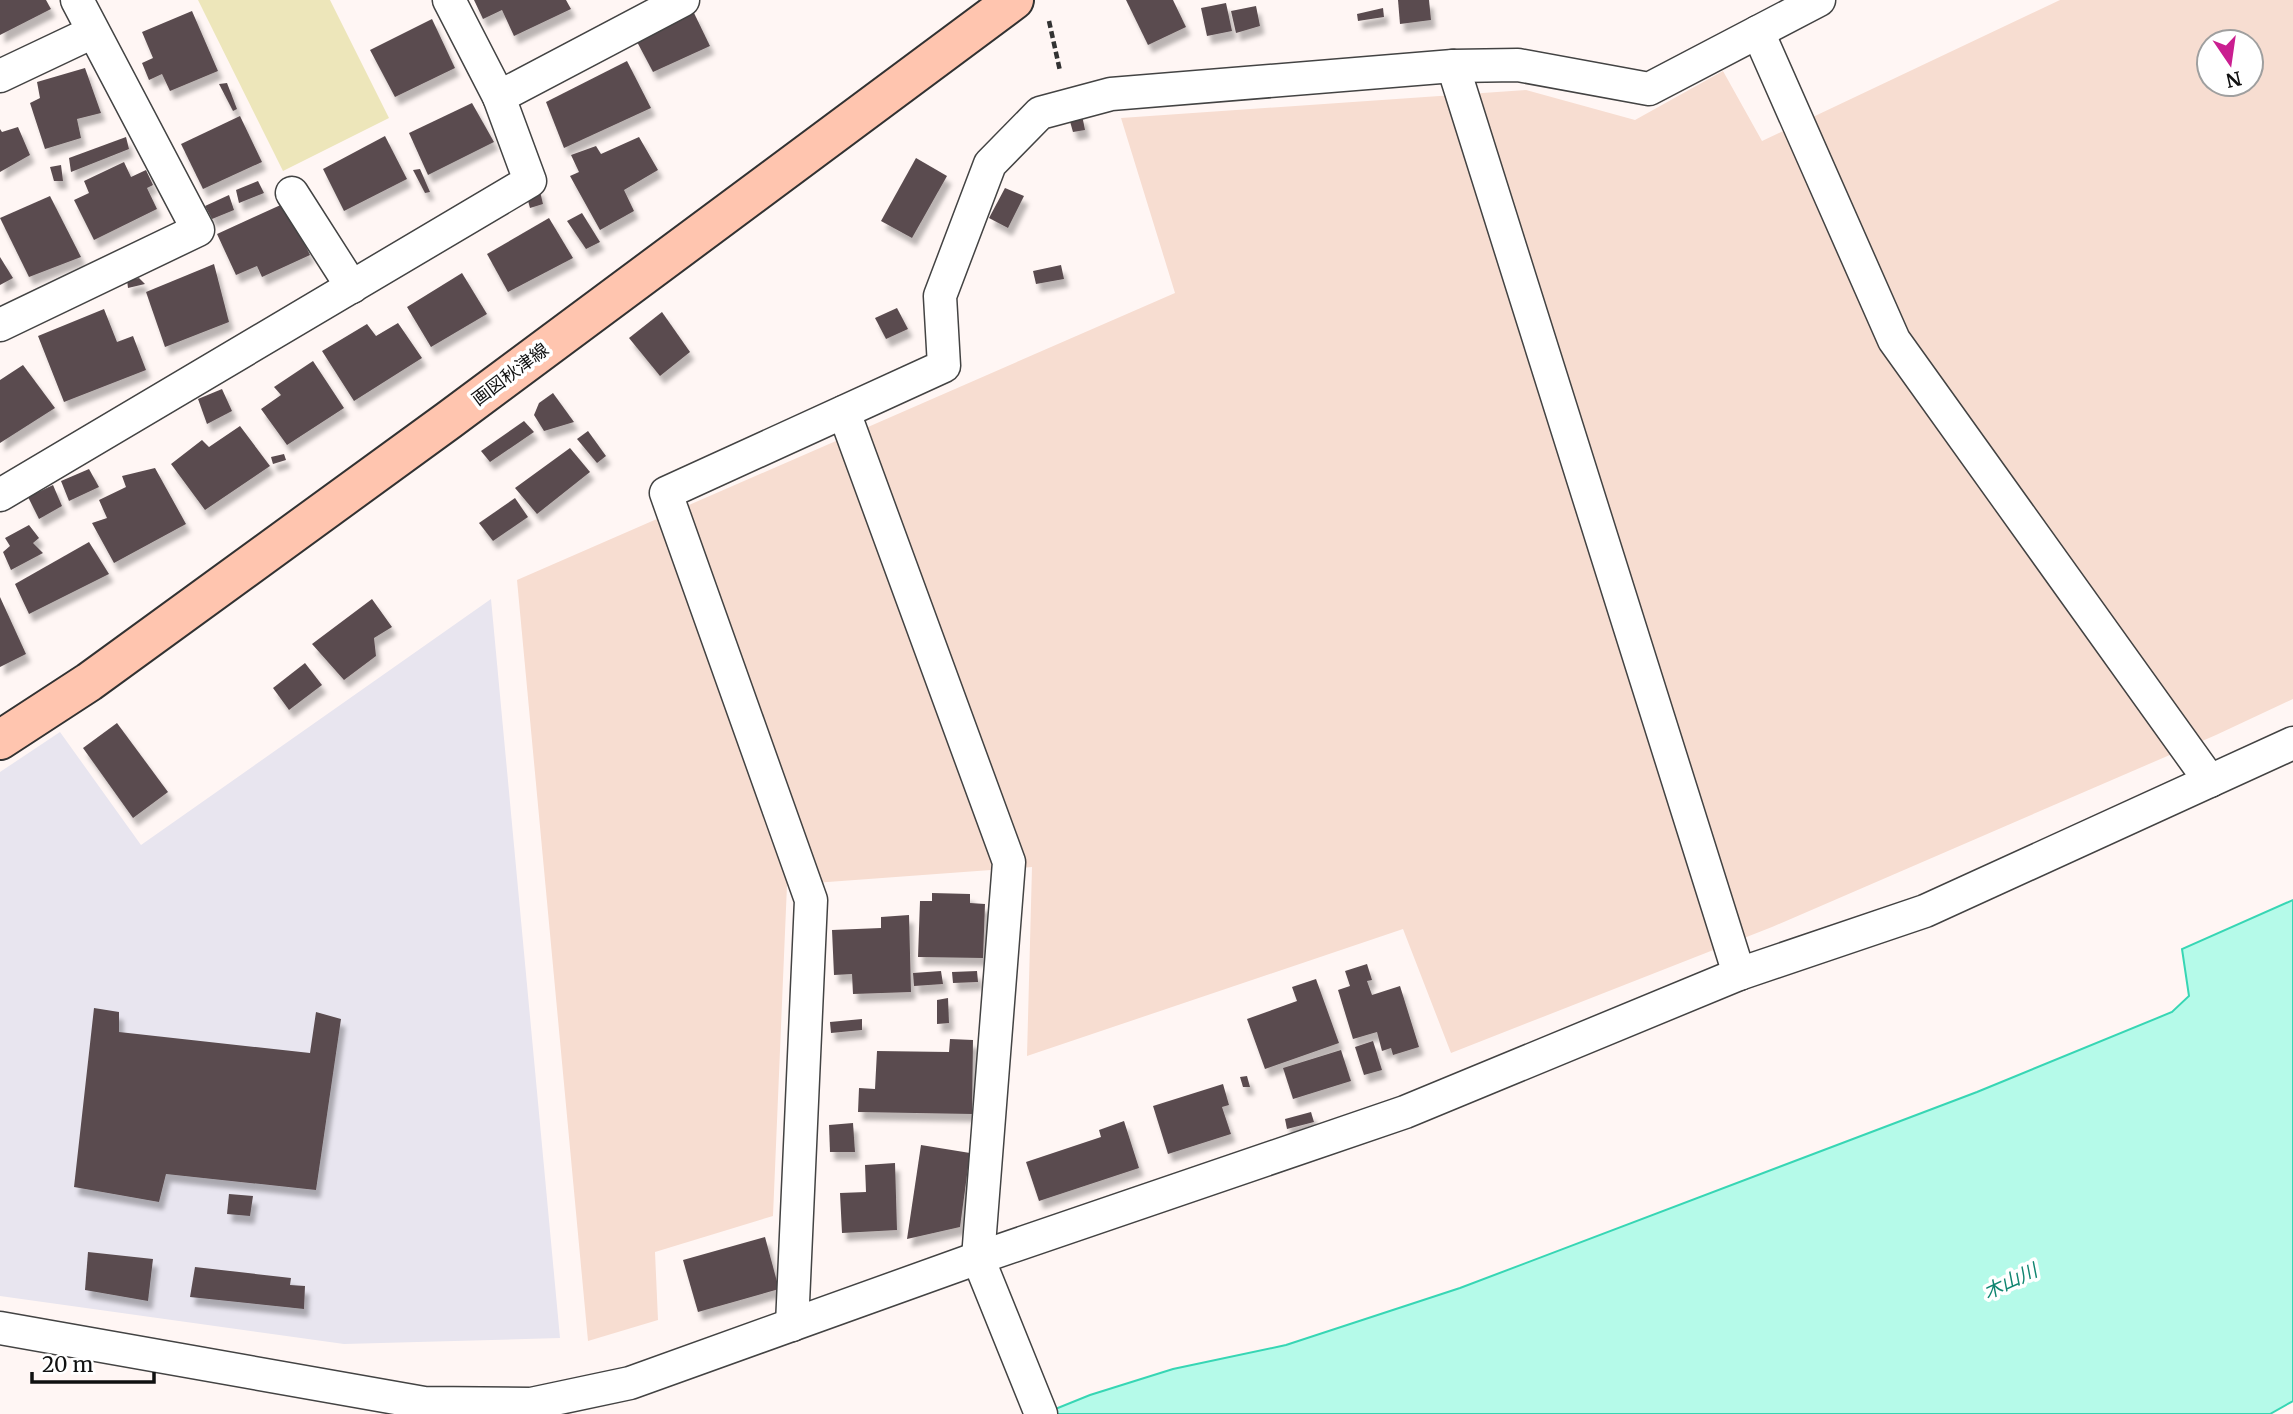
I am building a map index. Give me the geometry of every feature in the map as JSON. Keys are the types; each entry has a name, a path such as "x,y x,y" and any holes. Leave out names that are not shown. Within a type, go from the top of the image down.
{"main road":[{"name":"画図秋津線","path":"0,740 89,682 427,436 977,11 1031,7"}],"street":[{"path":"0,325 198,230 77,0"},
{"path":"0,495 530,181 499,97 449,0"},
{"path":"499,97 682,0"},
{"path":"792,1325 811,900 666,493 944,366 940,296 990,164 1040,113 1111,94 1453,66 1518,65 1649,89 1819,0"},
{"path":"0,76 93,32"},
{"path":"1758,32 1894,340 2210,781"},
{"path":"1453,66 1739,974"},
{"path":"292,193 352,287"},
{"path":"844,412 1009,862 978,1258 1041,1414"},
{"path":"0,1328 424,1403 531,1404 630,1383 978,1258 1405,1112 1739,974 1925,911 2293,743"}],"path":[{"path":"1031,7 1067,106"}],"shaded area":[{"path":"198,0 330,0 389,118 283,171"},
{"path":"2060,0 2293,0 2293,699 2216,735 1772,927 1451,1053 1403,929 1027,1056 1032,867 787,885 773,1216 655,1252 658,1320 588,1341 517,580 1175,293 1121,118 1526,90 1635,120 1723,71 1762,141"},
{"path":"491,599 560,1338 344,1344 0,1296 0,772 60,732 141,845"}],"water":[{"name":"木山川","path":"2293,900 2293,1401 2270,1414 1043,1414 1090,1395 1173,1369 1286,1345 1460,1288 1977,1092 2172,1012 2189,996 2182,949"}],"building":[{"path":"0,0 46,0 51,9 0,35"},
{"path":"474,0 566,0 571,9 514,36 502,10 483,19"},
{"path":"1126,0 1173,0 1186,27 1148,45"},
{"path":"1398,0 1429,0 1431,20 1400,24"},
{"path":"1226,3 1232,31 1207,36 1201,8"},
{"path":"1256,6 1260,26 1236,33 1231,11"},
{"path":"1383,8 1384,17 1358,21 1357,14"},
{"path":"192,11 218,71 170,91 162,74 149,80 142,63 153,58 142,32"},
{"path":"694,13 710,46 653,72 636,40"},
{"path":"432,19 455,68 395,97 370,50"},
{"path":"627,61 651,108 564,148 546,102"},
{"path":"85,68 101,113 77,119 81,138 45,149 30,103 40,98 37,82"},
{"path":"227,83 237,109 233,111 219,84"},
{"path":"472,103 494,142 428,175 409,133"},
{"path":"1082,115 1085,130 1073,132 1069,118"},
{"path":"240,116 262,162 203,189 181,144"},
{"path":"18,127 30,155 0,172 0,129 2,132"},
{"path":"385,136 407,179 344,211 323,169"},
{"path":"126,137 129,149 71,172 69,158"},
{"path":"639,137 658,170 624,190 634,211 600,230 570,176 579,172 571,155 596,146 601,154"},
{"path":"916,158 947,176 912,238 881,221"},
{"path":"124,162 131,177 146,170 153,185 147,188 157,209 94,240 74,200 89,193 84,181"},
{"path":"61,165 63,181 54,181 50,167"},
{"path":"420,169 430,192 425,193 413,170"},
{"path":"258,181 264,193 239,203 236,190"},
{"path":"539,187 543,204 530,208 525,190"},
{"path":"1005,188 1024,196 1008,228 989,218"},
{"path":"229,195 234,210 212,219 205,206"},
{"path":"50,196 81,257 29,277 0,218"},
{"path":"285,203 310,255 262,277 257,266 236,275 217,234"},
{"path":"582,213 600,242 586,249 567,221"},
{"path":"549,218 573,258 508,292 487,254"},
{"path":"0,257 13,278 0,285"},
{"path":"214,264 229,322 165,347 146,292"},
{"path":"1061,265 1064,279 1036,284 1033,271"},
{"path":"462,273 487,314 431,347 407,307"},
{"path":"139,278 145,284 128,288 127,280"},
{"path":"897,308 908,329 886,339 875,318"},
{"path":"104,309 117,342 133,336 146,370 64,402 38,336"},
{"path":"662,312 690,352 660,376 629,338"},
{"path":"398,323 422,358 354,401 322,351 367,324 376,336"},
{"path":"313,361 344,408 287,445 261,409 281,395 274,387"},
{"path":"23,365 55,408 0,443 0,380"},
{"path":"222,389 232,411 207,424 198,399"},
{"path":"553,393 574,422 544,431 534,415 539,403"},
{"path":"524,421 534,432 490,462 481,451"},
{"path":"240,426 270,466 205,510 171,464 202,440 209,447"},
{"path":"588,431 606,456 597,463 577,439"},
{"path":"570,448 590,472 537,514 515,488"},
{"path":"284,454 286,460 273,464 271,457"},
{"path":"155,468 186,524 114,563 92,523 107,518 99,500 126,487 122,476"},
{"path":"89,469 99,487 69,501 61,481"},
{"path":"53,485 62,506 39,519 28,497"},
{"path":"515,498 528,517 493,541 479,523"},
{"path":"29,525 39,538 33,543 43,553 11,570 3,552 10,546 5,538"},
{"path":"89,542 109,574 29,614 15,584"},
{"path":"0,597 26,654 0,667"},
{"path":"372,599 392,627 374,638 376,656 344,680 312,644"},
{"path":"305,663 322,685 289,710 273,688"},
{"path":"117,723 168,792 133,818 83,748"},
{"path":"932,893 970,894 970,903 985,904 983,958 918,957 920,901 932,901"},
{"path":"909,915 911,992 853,994 852,974 834,975 832,930 881,928 881,917"},
{"path":"1367,964 1372,980 1367,981 1372,995 1400,986 1419,1047 1393,1055 1391,1048 1382,1051 1377,1032 1353,1039 1338,990 1350,986 1345,971"},
{"path":"941,971 943,984 914,986 913,973"},
{"path":"977,971 978,982 953,983 952,972"},
{"path":"1316,979 1339,1043 1265,1069 1247,1019 1297,1001 1292,987"},
{"path":"948,998 949,1023 937,1024 937,1000"},
{"path":"94,1008 119,1012 119,1032 310,1053 316,1012 341,1019 316,1190 166,1174 159,1202 74,1187"},
{"path":"862,1019 862,1030 831,1033 830,1022"},
{"path":"950,1039 973,1040 972,1114 858,1112 859,1088 875,1089 877,1051 949,1052"},
{"path":"1373,1041 1382,1070 1364,1075 1355,1047"},
{"path":"1341,1050 1351,1081 1293,1099 1283,1068"},
{"path":"1247,1076 1250,1087 1243,1087 1240,1077"},
{"path":"1223,1084 1229,1105 1222,1107 1231,1134 1168,1154 1153,1106"},
{"path":"1311,1112 1314,1122 1287,1129 1285,1119"},
{"path":"1124,1121 1139,1168 1039,1201 1026,1162 1101,1137 1099,1130"},
{"path":"853,1123 855,1152 830,1152 829,1125"},
{"path":"921,1145 970,1153 960,1227 907,1239"},
{"path":"895,1163 897,1230 842,1233 840,1193 866,1192 865,1165"},
{"path":"229,1194 253,1196 250,1216 227,1214"},
{"path":"765,1237 779,1289 698,1312 683,1260"},
{"path":"88,1252 153,1259 148,1301 85,1290"},
{"path":"195,1267 291,1278 290,1285 305,1286 304,1309 190,1297"}]}
